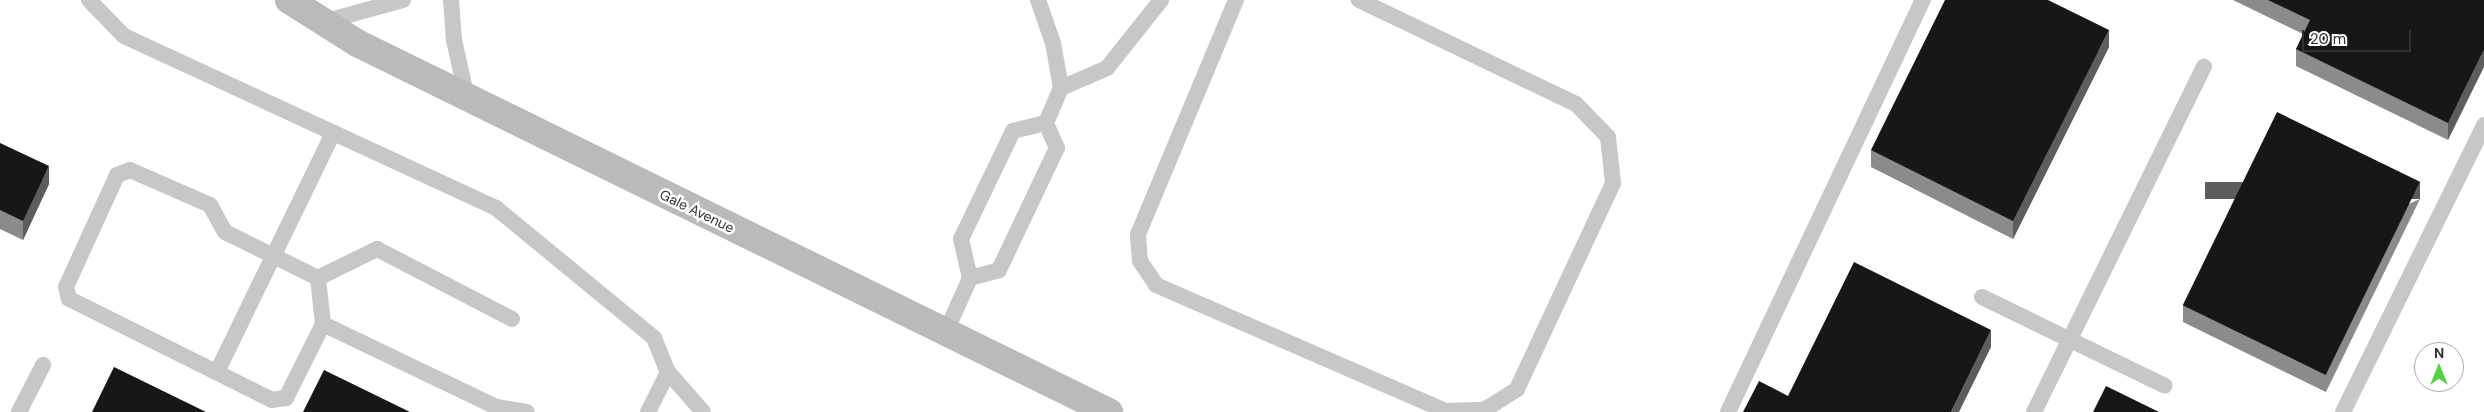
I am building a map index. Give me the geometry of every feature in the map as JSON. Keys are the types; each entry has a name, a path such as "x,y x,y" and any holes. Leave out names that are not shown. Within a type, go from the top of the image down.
{"main road":[{"name":"Gale Avenue","path":"290,0 357,43 945,334 1109,412"}],"lane":[{"path":"89,0 124,36 496,208 654,338 668,372 703,412"},
{"path":"324,22 403,0"},
{"path":"451,0 454,40 468,98"},
{"path":"970,278 999,270 1057,148 1046,124 1061,88 1053,43 1038,0"},
{"path":"1061,88 1107,68 1161,0"},
{"path":"1236,0 1138,234 1140,261 1156,285 1446,411 1484,410 1517,389 1613,183 1608,137 1576,104 1359,0"},
{"path":"1728,412 1923,0"},
{"path":"2034,412 2204,67"},
{"path":"945,334 970,278 960,239 1013,131 1046,124"},
{"path":"2343,412 2484,125"},
{"path":"217,372 275,257 333,132"},
{"path":"130,170 210,205 225,232 318,278 324,324 286,398 272,400 69,299 66,287 117,175 130,170"},
{"path":"318,278 377,249 512,319"},
{"path":"1982,297 2165,386"},
{"path":"324,324 496,406 527,412"},
{"path":"19,412 43,365"},
{"path":"648,412 668,372"}],"building":[{"path":"1945,0 2048,0 2109,30 2013,221 1871,150"},
{"path":"2268,0 2484,0 2484,50 2448,123 2296,49 2310,20"},
{"path":"2277,112 2420,182 2326,375 2183,305"},
{"path":"0,143 49,166 23,221 0,210"},
{"path":"1854,262 1991,330 1951,412 1743,412 1759,381 1788,396"},
{"path":"114,367 206,412 92,412"},
{"path":"324,370 410,412 303,412"},
{"path":"2106,386 2159,412 2093,412"}]}
